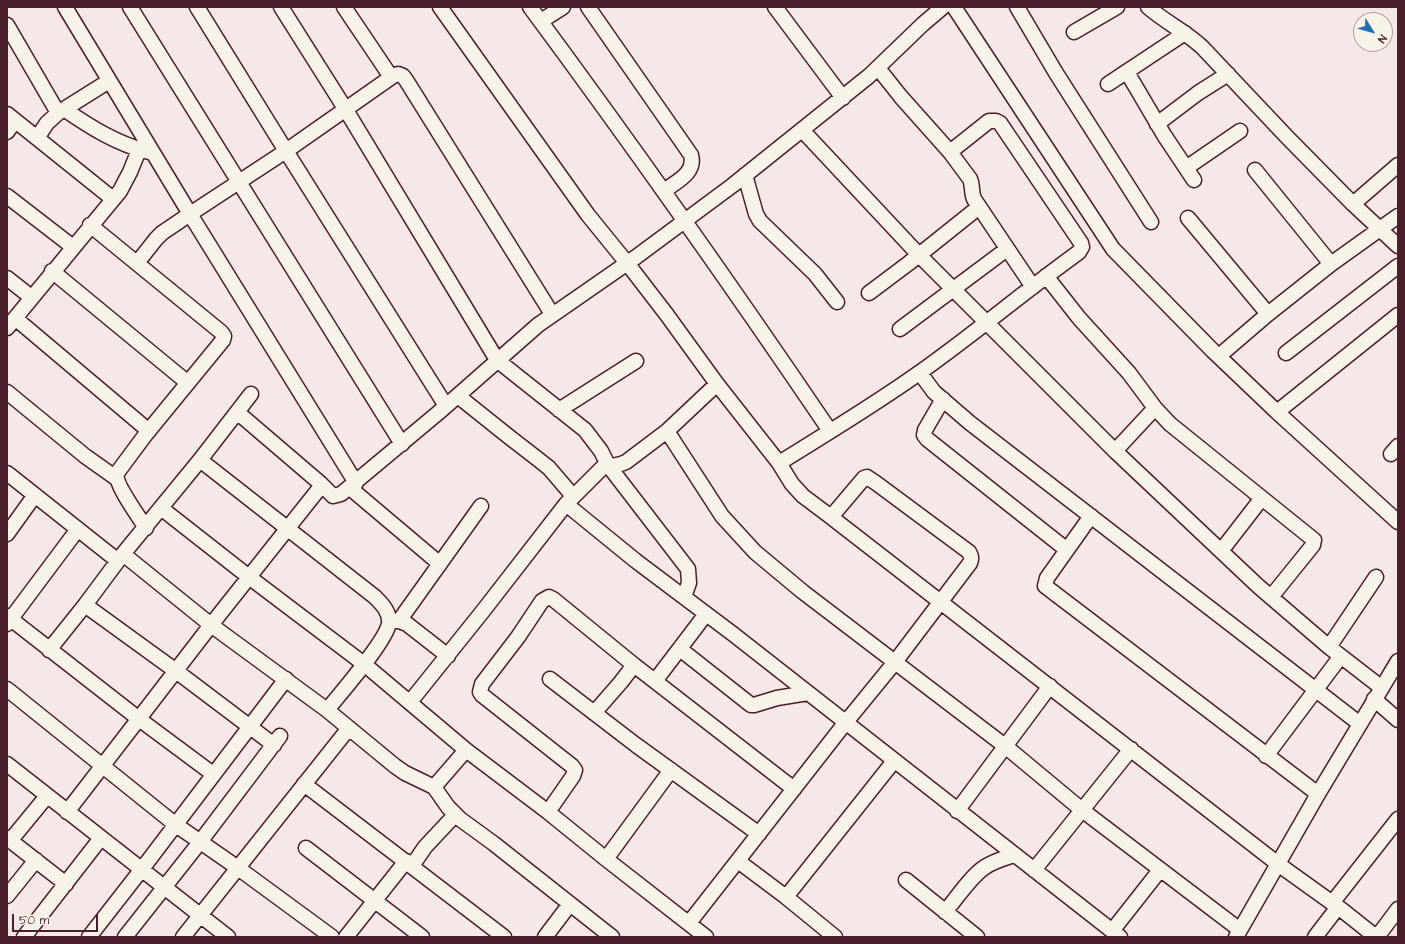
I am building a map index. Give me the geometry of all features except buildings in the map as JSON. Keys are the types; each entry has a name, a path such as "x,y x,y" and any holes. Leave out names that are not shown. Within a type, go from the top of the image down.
{"street":[{"path":"65,7 109,81 146,151 190,214 353,485 440,564"},
{"path":"130,7 402,444"},
{"path":"197,7 446,406"},
{"path":"281,7 346,110 497,360 585,430 601,451 608,465 688,570 689,583 684,597"},
{"path":"344,7 391,77"},
{"path":"440,7 588,215 627,262 717,384 779,463 798,491 940,603 1050,686 1278,864 1376,937 1398,908"},
{"path":"530,7 664,191 830,431"},
{"path":"541,21 563,7"},
{"path":"588,7 691,155 693,162 692,168 688,173 664,191"},
{"path":"775,7 843,98"},
{"path":"237,412 333,496 341,494 402,444 497,360 552,314 685,221 843,98 878,68 923,24 943,7"},
{"path":"954,7 1113,249 1277,412 1398,522"},
{"path":"1017,7 1056,73 1151,222"},
{"path":"1074,32 1117,7"},
{"path":"1156,9 1202,47 1287,138 1353,204 1398,246"},
{"path":"7,25 61,111 97,131 146,151"},
{"path":"1108,84 1185,33"},
{"path":"878,68 896,92 950,152 970,179 972,184 972,196 1033,287"},
{"path":"1127,72 1157,124 1190,174 1240,132"},
{"path":"137,263 162,233 286,151 391,77 398,74 406,80 552,314"},
{"path":"1157,124 1198,93 1228,74"},
{"path":"37,138 47,123 61,111 109,81"},
{"path":"779,463 920,373 1046,276 1080,252 1082,247 1081,243 1003,127 996,121 989,121 950,152"},
{"path":"10,122 37,138 113,199"},
{"path":"802,130 919,255 1115,451 1271,597 1341,656 1378,694 1398,720"},
{"path":"146,151 113,199 52,271 11,323 150,431"},
{"path":"1353,204 1398,165"},
{"path":"1255,170 1332,264"},
{"path":"746,175 756,214 760,221 815,274 837,302"},
{"path":"7,196 73,247"},
{"path":"869,293 979,207"},
{"path":"1219,356 1268,314 1332,264 1398,216"},
{"path":"1188,218 1268,314"},
{"path":"90,225 224,336 223,340 117,473 116,478"},
{"path":"900,329 954,290 1006,248"},
{"path":"1286,353 1398,266"},
{"path":"52,271 188,383"},
{"path":"1046,276 1078,318 1140,386 1155,408 1180,434 1314,540 1313,545 1271,597"},
{"path":"7,278 31,297"},
{"path":"1277,412 1398,315"},
{"path":"559,410 636,361"},
{"path":"920,373 934,392 970,422 1360,724"},
{"path":"410,702 448,656 570,500 597,472 608,465 621,465 626,462 667,431 717,384"},
{"path":"7,392 85,456 116,478 146,528"},
{"path":"49,650 251,394"},
{"path":"458,396 549,468 570,500 636,561 846,722 957,811 1116,934 1160,870"},
{"path":"942,399 925,430 924,435 927,439 1067,550"},
{"path":"1115,451 1155,408"},
{"path":"667,431 722,516 755,552 1005,746 1082,810 1160,870 1238,934 1318,794 1398,661"},
{"path":"200,460 375,597 394,621 413,628 448,656"},
{"path":"7,473 78,529 121,557 327,710 405,774 434,787 455,815 612,937"},
{"path":"161,508 364,664 466,750 548,812 697,932 738,861 846,722 895,662 970,562 971,556 969,552 867,477 864,478 831,517"},
{"path":"67,812 322,485"},
{"path":"7,534 35,495"},
{"path":"1221,551 1262,498"},
{"path":"327,710 364,664 386,631 440,564 481,506"},
{"path":"1091,516 1047,578 1045,586 1266,756 1318,794"},
{"path":"78,529 8,620 213,774"},
{"path":"1329,647 1376,577"},
{"path":"548,812 573,776 575,770 480,692 482,684 518,637 542,601 549,597 794,789"},
{"path":"85,605 176,671 249,727 277,740 200,842 125,937"},
{"path":"655,681 706,614"},
{"path":"680,649 751,704 754,705 777,698 808,693"},
{"path":"1266,756 1341,656"},
{"path":"594,713 621,682 634,664"},
{"path":"89,937 286,679"},
{"path":"550,679 759,834"},
{"path":"957,811 1050,686"},
{"path":"7,689 176,825 238,868 332,937"},
{"path":"183,937 350,728"},
{"path":"1034,870 1131,749"},
{"path":"434,787 466,750"},
{"path":"786,897 894,761"},
{"path":"7,764 228,937"},
{"path":"606,859 671,770"},
{"path":"304,784 504,937"},
{"path":"46,796 8,840 66,884"},
{"path":"346,937 375,901 455,815"},
{"path":"1315,937 1335,905 1398,819"},
{"path":"24,937 101,838"},
{"path":"306,848 422,937"},
{"path":"946,912 980,871 990,864 1014,855"},
{"path":"7,896 36,860"},
{"path":"738,861 786,897 835,937"},
{"path":"906,880 977,937"},
{"path":"545,937 570,904"}]}
